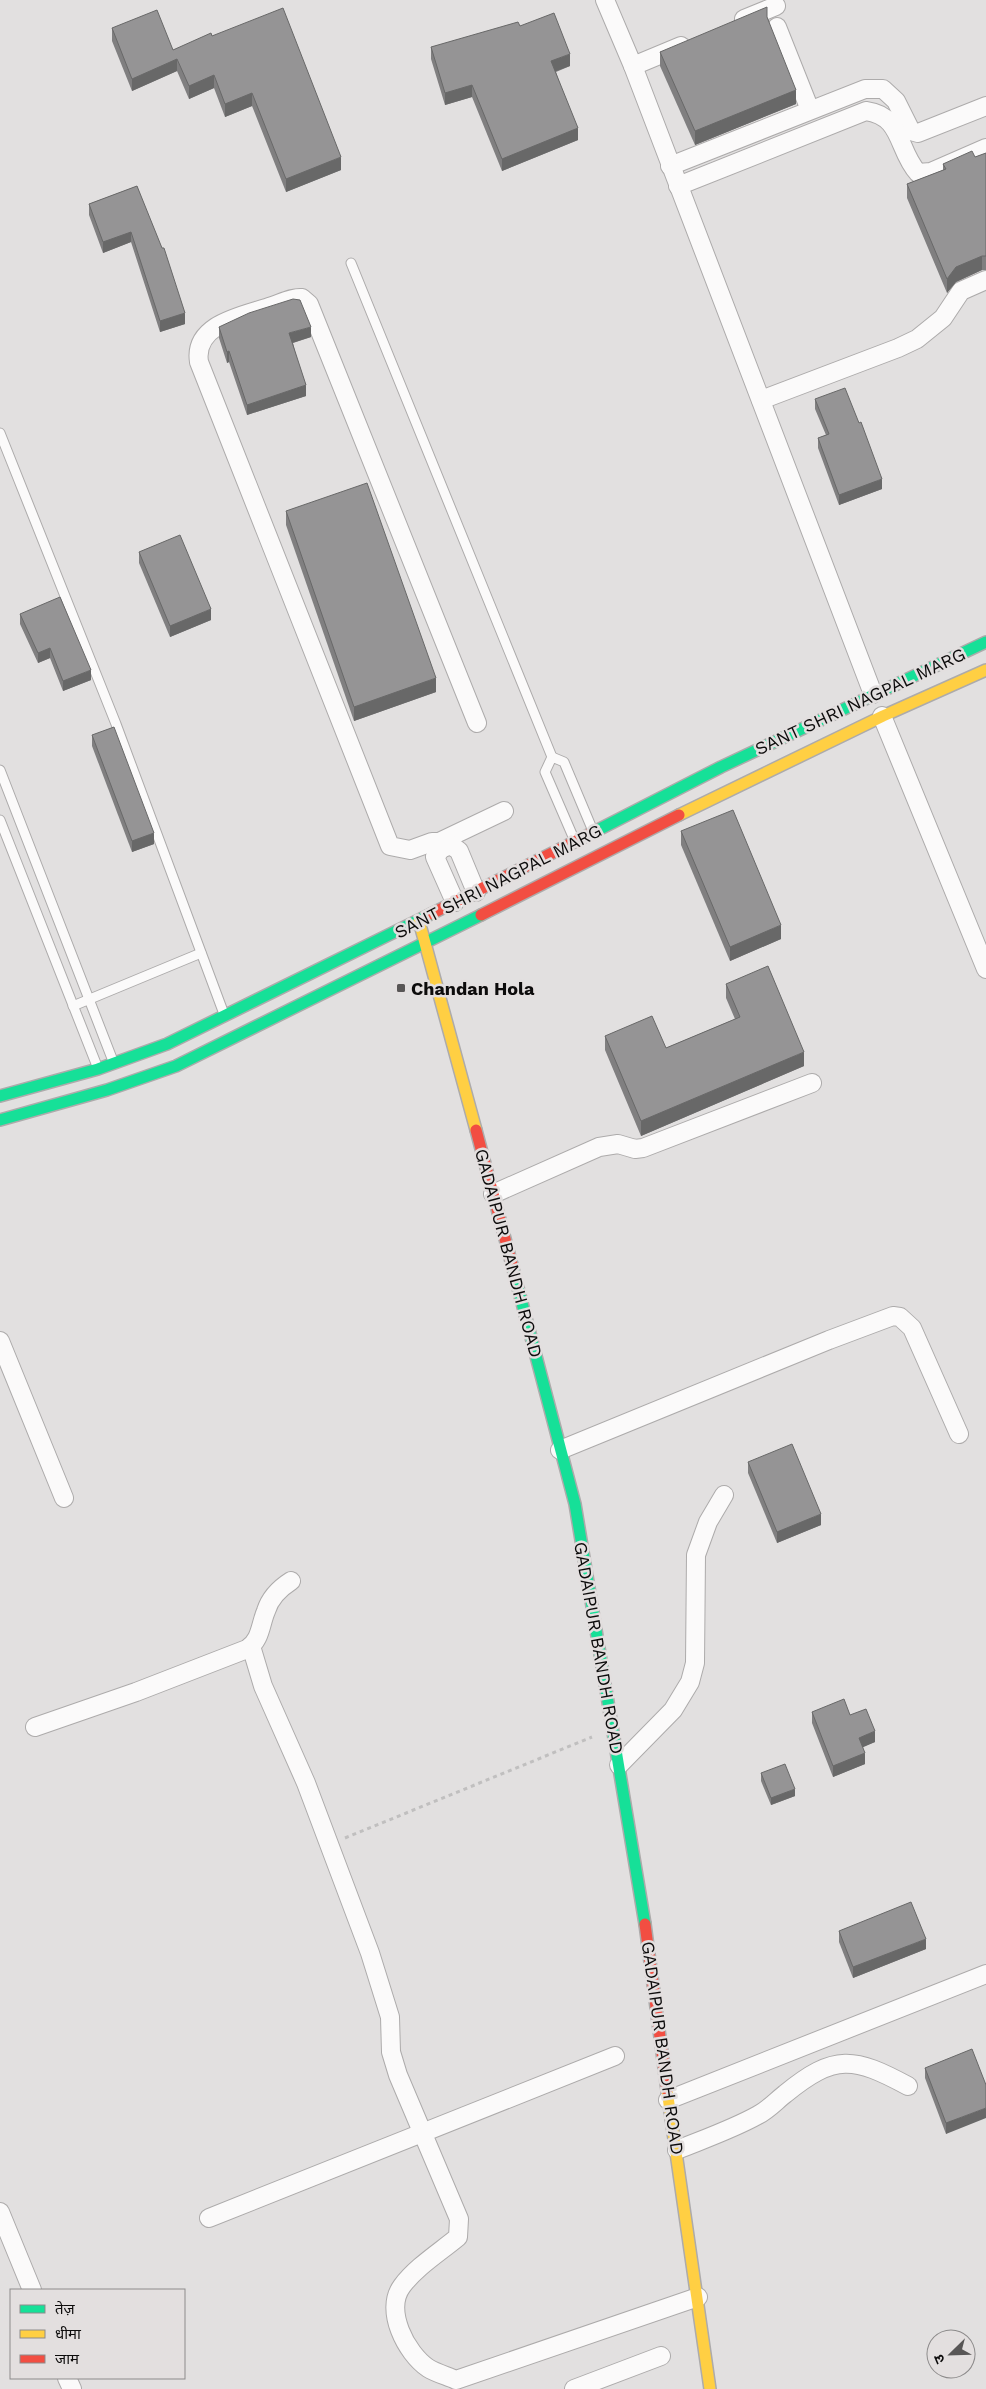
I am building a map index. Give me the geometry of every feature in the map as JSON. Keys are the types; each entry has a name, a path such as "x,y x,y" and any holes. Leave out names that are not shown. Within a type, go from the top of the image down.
{"main road":[{"name":"SANT SHRI NAGPAL MARG","path":"0,1096 98,1069 167,1044 419,921 721,767 986,642"},
{"name":"SANT SHRI NAGPAL MARG","path":"0,1120 107,1090 176,1066 732,788 882,716 986,670"},
{"name":"GADAIPUR BANDH ROAD","path":"419,921 575,1504 646,1929 668,2100 677,2150 710,2389"}],"street":[{"path":"606,0 633,66 873,694"},
{"path":"732,25 776,6"},
{"path":"777,27 810,110"},
{"path":"633,66 696,40"},
{"path":"670,166 865,89 882,89 896,101 911,131 918,133 986,106"},
{"path":"678,186 866,111 880,113 891,122 910,165 918,173 931,172 986,148"},
{"path":"761,400 913,341 943,318 958,293 986,280"},
{"path":"476,892 459,851 451,845 440,846 432,842 410,850 390,846 199,362 197,352 202,340 224,322 290,299 302,298 310,304 477,723"},
{"path":"882,716 986,969"},
{"path":"455,902 435,857 440,846 504,811"},
{"path":"493,1194 599,1147 618,1144 635,1149 643,1148 812,1083"},
{"path":"560,1450 829,1340 893,1316 900,1317 912,1328 959,1434"},
{"path":"0,1341 64,1498"},
{"path":"619,1765 673,1710 690,1682 695,1663 696,1556 704,1531 724,1495"},
{"path":"35,1726 136,1692 251,1646 258,1638 270,1603 281,1587 291,1580"},
{"path":"251,1646 263,1686 306,1783 370,1953 388,2010 393,2060 421,2133 459,2219 458,2237 401,2287 396,2309 400,2330 416,2357 428,2368 458,2385 698,2297"},
{"path":"668,2100 986,1974"},
{"path":"209,2218 615,2056"},
{"path":"677,2150 758,2115 809,2076 840,2064 858,2064 872,2068 908,2086"},
{"path":"0,2212 32,2289"},
{"path":"574,2389 661,2356"}],"lane":[{"path":"351,263 552,758 545,772 575,841"},
{"path":"0,433 112,715 225,1017"},
{"path":"552,758 564,762 594,832"},
{"path":"0,770 114,1064"},
{"path":"0,820 98,1069"},
{"path":"73,1006 201,953"}],"path":[{"path":"329,1845 612,1729"}],"building":[{"path":"767,7 767,17 796,90 695,131 660,52"},
{"path":"283,8 341,157 286,179 252,93 225,104 214,75 189,86 177,59 132,79 112,28 157,10 173,50 211,33 212,36"},
{"path":"554,13 570,54 551,61 578,128 502,159 472,85 445,93 431,47 518,22 520,26"},
{"path":"972,151 975,157 986,153 986,256 956,267 947,279 907,184 946,169 943,164"},
{"path":"137,186 162,248 164,248 185,313 160,321 131,232 103,242 89,204"},
{"path":"293,299 300,300 311,327 289,333 306,385 247,405 219,327 249,313"},
{"path":"845,388 859,423 861,422 882,479 839,495 818,438 829,434 815,399"},
{"path":"367,483 436,678 354,707 286,511"},
{"path":"180,535 211,609 170,626 139,552"},
{"path":"60,597 91,670 63,681 50,648 38,653 20,614"},
{"path":"114,727 154,833 132,841 92,735"},
{"path":"733,810 781,925 730,947 681,831"},
{"path":"768,966 804,1052 641,1121 605,1036 652,1016 666,1048 740,1017 726,984"},
{"path":"792,1444 821,1514 777,1532 748,1462"},
{"path":"844,1699 850,1715 866,1709 875,1731 859,1738 865,1753 833,1766 812,1712"},
{"path":"785,1764 795,1789 771,1798 761,1773"},
{"path":"911,1902 926,1939 853,1967 839,1931"},
{"path":"972,2049 986,2085 986,2108 946,2123 925,2068"}],"traffic: fast":[{"path":"592,833 721,767 986,642"},
{"path":"0,1096 98,1069 167,1044 431,914"},
{"path":"0,1120 107,1090 176,1066 481,915"},
{"path":"512,1265 575,1504 645,1924"}],"traffic: slow":[{"path":"679,815 883,716 986,670"},
{"path":"419,921 476,1130"},
{"path":"667,2090 710,2389"}],"traffic: jam":[{"path":"481,915 679,815"},
{"path":"431,914 592,833"},
{"path":"476,1130 512,1265"},
{"path":"645,1924 667,2090"}],"place":[{"name":"Chandan Hola","path":"401,988"}]}
